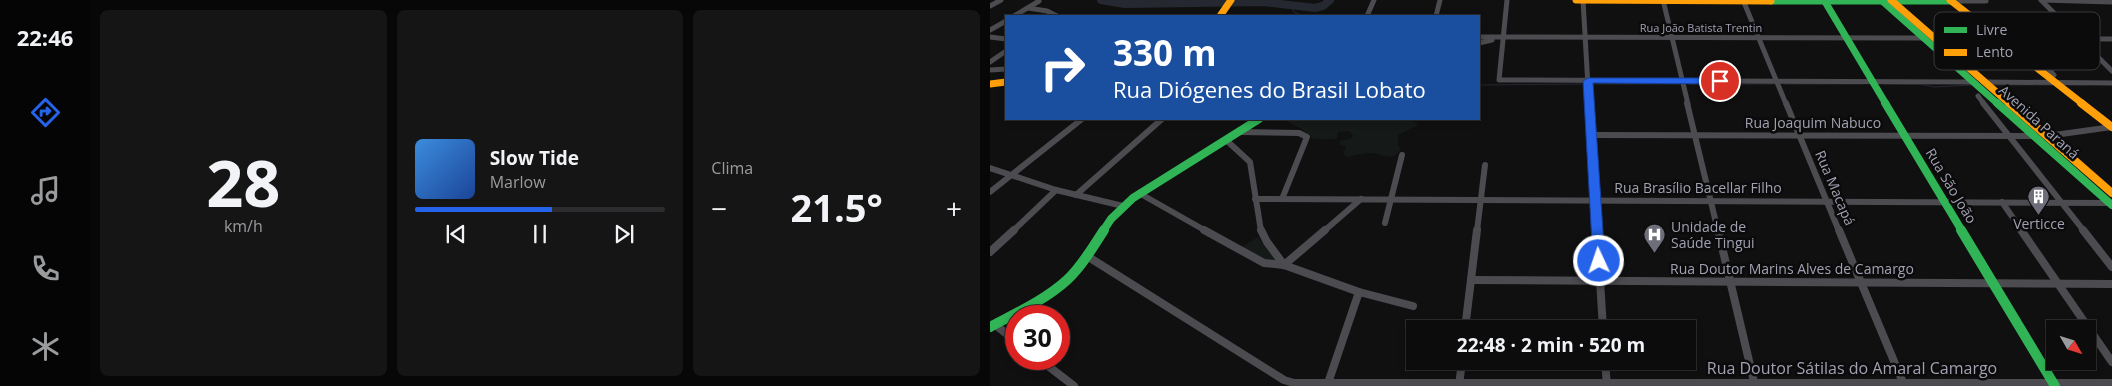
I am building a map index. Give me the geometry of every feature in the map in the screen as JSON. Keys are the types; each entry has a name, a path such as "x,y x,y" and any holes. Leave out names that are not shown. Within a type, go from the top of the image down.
{"main road":[{"path":"1576,0 1951,1 1965,12"},
{"name":"Rua São João","path":"1825,0 2054,384"},
{"name":"Avenida Paraná","path":"1886,0 1934,47"},
{"name":"Avenida Paraná","path":"1886,0 1934,37"},
{"name":"Avenida Paraná","path":"1960,70 2111,204"},
{"name":"Avenida Paraná","path":"1971,70 2112,193"},
{"path":"2043,70 2112,127"},
{"path":"990,84 1005,82"},
{"path":"992,325 1028,307 1056,288 1072,274 1087,256 1106,225 1123,206 1139,193 1257,120"},
{"path":"2035,136 2047,136"}],"street":[{"path":"990,6 1001,0"},
{"path":"1367,15 1374,0"},
{"path":"1436,15 1440,0"},
{"path":"1507,0 1499,80 1973,82"},
{"path":"1583,0 1602,320"},
{"path":"1663,0 1755,385"},
{"name":"Rua Macapá","path":"1743,0 1904,384"},
{"path":"2041,0 2112,2"},
{"path":"2041,0 2053,12"},
{"path":"1016,15 1039,1"},
{"path":"1951,1 1986,1"},
{"path":"1028,8 1048,15"},
{"path":"991,27 1005,22"},
{"path":"990,36 1005,40"},
{"name":"Rua João Batista Trentin","path":"1480,37 1924,38"},
{"path":"1480,43 1504,38"},
{"path":"990,62 1005,53"},
{"path":"2100,60 2112,72"},
{"path":"990,70 1005,69"},
{"path":"2047,70 2054,78"},
{"path":"1985,82 2054,78 2112,82"},
{"path":"1978,96 2112,267"},
{"path":"990,192 1081,120"},
{"path":"1076,195 1161,120"},
{"path":"2047,136 2112,127"},
{"path":"1239,132 1299,133 1307,137 1282,199"},
{"name":"Rua Joaquim Nabuco","path":"1591,135 2035,136"},
{"path":"1226,140 1250,162 1259,225 1263,237 1284,265"},
{"path":"1385,222 1402,155"},
{"path":"1467,320 1485,165"},
{"path":"990,168 1056,190 1123,206"},
{"path":"990,252 1056,190"},
{"path":"1139,193 1255,259 1284,265 1359,292 1413,306"},
{"name":"Rua Brasílio Bacellar Filho","path":"1255,199 2111,204"},
{"path":"1284,265 1361,199"},
{"path":"2002,202 2112,362"},
{"name":"Rua Doutor Sátilas do Amaral Camargo","path":"1087,256 1284,380 1294,383 1328,385 2112,383"},
{"name":"Rua Doutor Marins Alves de Camargo","path":"1471,280 2112,284"},
{"path":"1328,385 1359,292"},
{"path":"992,325 1005,334"},
{"path":"1053,370 1074,386"},
{"path":"1459,385 1461,370"},
{"path":"1606,370 1607,385"}],"shaded area":[{"path":"1285,120 1414,120 1418,125 1398,135 1398,145 1401,150 1394,156 1371,153 1348,157 1345,156 1344,152 1346,147 1340,144 1340,141 1352,138 1353,135 1349,131 1338,132 1337,138 1334,139 1312,139 1304,130"},
{"path":"1258,237 1277,261 1265,260 1242,247"}],"waterway":[{"path":"1101,0 1125,4 1263,2 1315,8 1323,6 1330,0"},
{"path":"1289,4 1294,12 1301,15"},
{"path":"1480,85 1581,84"},
{"path":"1593,84 1680,84"},
{"path":"1690,84 1774,84"},
{"path":"1784,84 1863,84"},
{"path":"1884,84 1921,84 1934,87 1972,85"},
{"path":"1994,85 2054,85"},
{"path":"2068,85 2087,85"}],"traffic: fast":[{"path":"1824,0 2055,386"},
{"path":"1881,0 1934,47"},
{"path":"1771,1 1951,1"},
{"path":"1960,70 2112,205"},
{"path":"990,327 1036,302 1067,280 1087,256 1111,219 1133,198 1257,120"}],"traffic: slow":[{"path":"1221,15 1231,0"},
{"path":"1576,0 1771,1"},
{"path":"1891,0 1934,38"},
{"path":"1950,0 1965,12"},
{"path":"1971,70 2112,193"},
{"path":"2039,70 2112,127"},
{"path":"990,84 1005,82"}],"place":[{"name":"Verticce","path":"2039,215"},
{"name":"Unidade de Saúde Tingui","path":"1655,254"}],"route":[{"path":"1599,261 1588,81 1720,81"}]}
